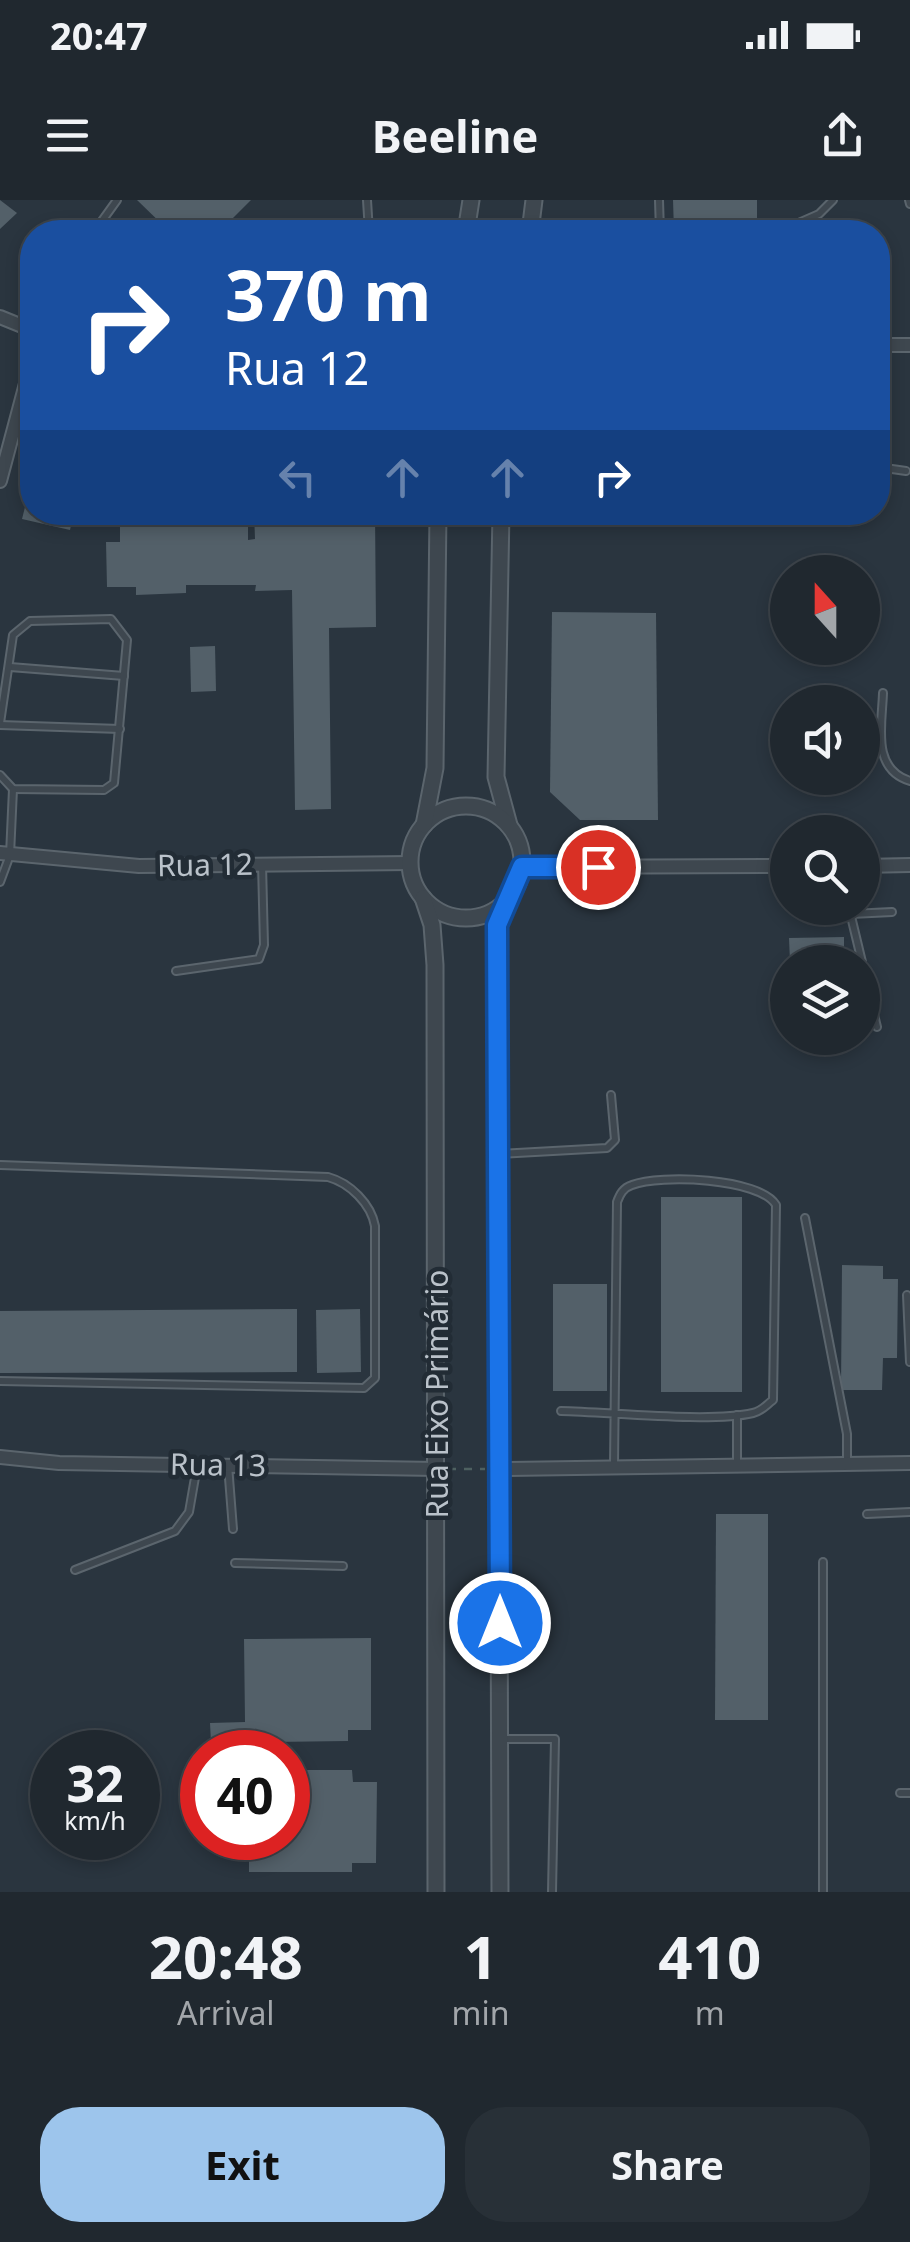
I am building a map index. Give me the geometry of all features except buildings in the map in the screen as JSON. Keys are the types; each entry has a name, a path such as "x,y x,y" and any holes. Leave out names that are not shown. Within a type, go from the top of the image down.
{"street":[{"path":"0,481 20,406"},
{"path":"438,525 435,768 424,825 410,863 422,898 452,917 487,914 502,905 519,881 522,867 520,847 496,776 502,525"},
{"path":"424,825 452,808 468,806 484,810 511,828"},
{"name":"Rua 12","path":"5,854 139,866 410,863"},
{"path":"880,866 910,865"},
{"path":"522,867 770,866"},
{"name":"Rua Eixo Primário","path":"422,898 432,925 435,965 436,1892"},
{"name":"Rua Eixo Primário","path":"500,1892 497,925 502,905"},
{"name":"Rua 13","path":"0,1457 60,1463 437,1469"},
{"path":"500,1469 910,1464"}],"lane":[{"path":"804,220 824,211 833,200"},
{"path":"890,469 906,471"},
{"path":"0,776 13,789 104,790 114,783 117,774 127,640 112,619 30,620 13,635 0,724 120,729"},
{"path":"10,668 124,676"},
{"path":"884,692 882,755 888,768 910,781"},
{"path":"0,882 13,789"},
{"path":"176,971 259,958 264,946 262,862"},
{"path":"880,912 892,912"},
{"path":"498,1154 607,1148 615,1140 612,1094"},
{"path":"0,1165 339,1180 372,1211 375,1226 375,1378 364,1388 0,1381"},
{"path":"561,1412 617,1412 737,1415 759,1412 773,1400 776,1204 752,1186 658,1180 628,1186 617,1202 617,1412 614,1466"},
{"path":"805,1218 847,1434 847,1465"},
{"path":"907,1294 910,1362"},
{"path":"737,1415 737,1466"},
{"path":"75,1570 174,1531 189,1512 197,1464"},
{"path":"228,1464 233,1528"},
{"path":"867,1514 910,1512"},
{"path":"822,1562 823,1892"},
{"path":"235,1563 343,1566"},
{"path":"500,1739 555,1739 552,1892"},
{"path":"900,1793 910,1793"}],"path":[{"path":"437,1469 500,1469"}],"route":[{"path":"500,1623 497,925 502,905 519,881 522,867 598,867"}]}
